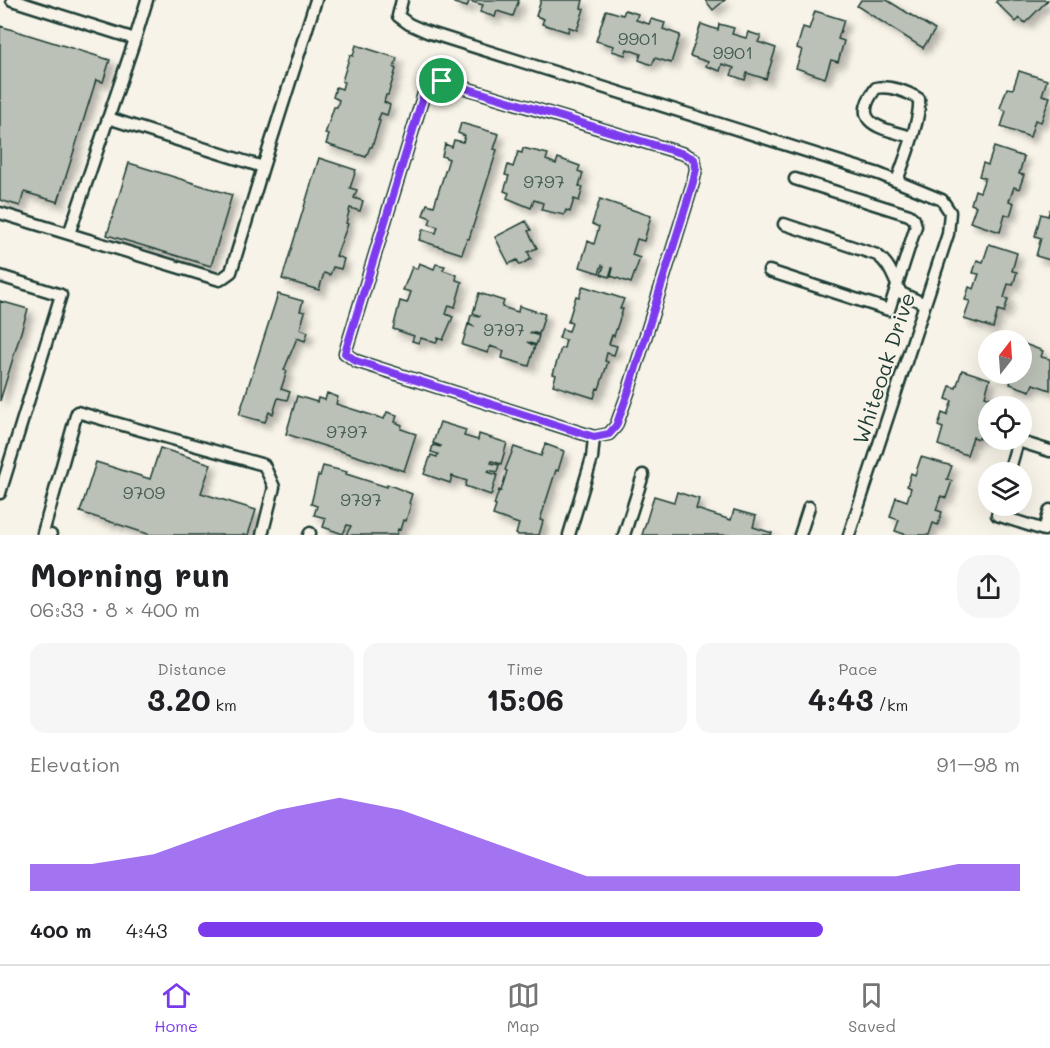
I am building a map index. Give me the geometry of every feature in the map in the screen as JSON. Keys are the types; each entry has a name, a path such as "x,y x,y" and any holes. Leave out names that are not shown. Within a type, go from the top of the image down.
{"lane":[{"path":"12,0 135,39"},
{"path":"69,234 147,0"},
{"path":"0,213 220,280 231,272 316,0"},
{"path":"402,0 399,16 409,24 427,32 897,181 911,137 920,108 919,99 884,86 876,88 871,94 867,117 872,124 911,137"},
{"path":"431,81 442,81 684,154 694,159 696,169 693,183 628,393 616,426 609,434 594,437 356,361 345,353 426,87 431,81"},
{"path":"108,118 263,167"},
{"path":"769,271 889,310 915,226 914,219 909,215 795,179"},
{"name":"Whiteoak Drive","path":"849,535 948,234 950,212 942,200 897,181"},
{"path":"783,224 877,255 885,260 891,269 901,293 925,304"},
{"path":"0,276 61,295 0,493"},
{"path":"51,535 43,533 77,412 264,465 274,487 262,535"},
{"path":"569,535 592,458 594,437"},
{"path":"1012,462 1018,441 1050,451"},
{"path":"624,535 643,475"},
{"path":"800,535 809,507"},
{"path":"1000,516 1044,530 1050,510"}],"building":[{"path":"455,0 519,0 513,16 497,11 495,17 480,12 483,5 469,1 467,7 454,3"},
{"path":"541,0 583,0 581,8 584,9 577,30 569,27 568,32 542,24 544,19 536,16"},
{"path":"705,0 725,0 713,10"},
{"path":"861,0 887,0 935,30 923,48 857,6"},
{"path":"997,0 1048,0 1025,23 1020,18 1016,22 996,2"},
{"path":"606,10 623,15 625,10 638,14 636,20 649,24 651,19 665,23 663,29 680,35 671,63 655,58 652,65 639,60 641,54 627,49 625,55 612,51 614,46 596,41"},
{"path":"815,11 844,20 838,39 844,41 838,62 831,60 825,78 796,68 802,50 797,48 803,27 809,29"},
{"path":"701,24 718,30 719,24 734,28 732,34 746,38 748,32 761,36 758,42 776,48 766,79 747,73 745,80 731,75 734,68 722,64 720,71 706,66 708,62 690,56"},
{"path":"0,26 110,60 103,82 96,80 58,202 24,192 20,206 0,200"},
{"path":"356,45 397,58 394,68 396,69 384,102 390,105 387,115 381,113 372,147 366,157 326,144 329,135 325,134 334,107 337,107 339,100 333,97 336,87 342,89 344,82 342,81 350,55 353,56"},
{"path":"1019,71 1047,80 1042,95 1050,97 1041,122 1035,120 1030,137 1001,127 1006,111 1000,108 1007,88 1013,89"},
{"path":"461,123 499,134 494,149 497,150 469,239 467,239 462,254 419,240 423,229 436,233 438,227 429,224 431,218 423,215 427,204 434,206 449,159 442,156 445,144 452,147 454,140 463,142 465,136 458,133"},
{"path":"994,147 1024,157 1019,174 1024,175 1019,189 1014,187 1009,201 1014,203 1010,216 1005,214 1000,232 970,222 976,206 971,204 975,190 980,192 985,178 979,176 983,163 988,165"},
{"path":"523,148 548,154 546,160 556,164 558,158 580,166 578,171 583,173 579,186 583,187 579,201 574,199 570,212 566,210 564,215 541,210 543,203 534,200 531,208 507,198 509,193 504,191 509,176 505,175 508,165 513,167 518,152 522,153"},
{"path":"319,158 356,170 350,188 357,190 354,198 363,201 360,211 350,208 346,223 348,224 336,256 344,259 341,269 333,267 330,275 324,273 319,290 282,279"},
{"path":"129,163 232,195 211,266 107,235"},
{"path":"600,199 651,216 644,241 637,239 632,255 640,258 631,283 611,276 612,268 609,277 601,274 604,266 602,265 599,273 580,267 588,241 594,244 599,227 592,224"},
{"path":"1050,209 1050,260 1036,256 1041,238 1035,236 1041,214 1048,216"},
{"path":"526,221 531,230 528,231 537,248 528,252 531,259 520,265 517,260 509,264 495,237"},
{"path":"989,244 1017,253 1012,271 1017,272 1013,285 1008,284 1004,298 1008,299 1004,312 998,310 993,328 964,319 970,301 965,300 969,287 974,289 979,274 973,273 977,260 983,262"},
{"path":"419,263 434,269 436,264 445,266 443,270 457,275 456,280 462,282 455,307 449,305 446,314 453,317 443,340 438,338 436,343 421,338 419,343 412,341 414,336 393,329 400,301 407,303 411,292 403,290 412,267 417,269"},
{"path":"583,286 624,299 614,336 612,335 609,344 617,346 614,355 607,353 605,361 608,362 594,398 553,385 556,375 553,374 561,348 564,348 566,340 559,338 562,329 569,331 572,323 568,322 576,296 579,297"},
{"path":"479,293 504,301 502,307 518,312 519,306 545,314 539,334 530,333 539,336 536,345 527,342 535,346 529,366 502,358 504,351 490,346 488,353 462,345 468,324 475,327 469,323 471,315 480,316 473,313"},
{"path":"278,294 303,301 300,311 305,312 300,329 308,332 305,341 297,338 284,370 287,371 281,389 290,392 287,400 278,398 273,414 269,412 265,422 239,415"},
{"path":"0,301 28,309 0,401"},
{"path":"1032,347 1043,351 1041,357 1050,359 1050,390 1033,384 1030,391 1010,384 1032,384"},
{"path":"962,370 978,375 978,384 989,384 985,396 978,396 978,439 973,437 967,455 938,445 943,428 938,426 942,413 947,415 952,401 946,399 950,386 956,388"},
{"path":"327,393 338,397 336,404 384,419 387,412 397,415 395,422 402,425 401,429 416,434 404,471 286,434 297,396 317,402 318,398 325,400"},
{"path":"440,422 466,430 464,436 478,440 479,434 507,443 501,464 492,461 491,463 499,465 497,472 489,470 488,472 497,475 491,495 465,486 467,481 452,476 450,483 424,474 431,455 437,457 438,454 431,452 433,445 441,446 433,443"},
{"path":"545,444 564,451 540,520 543,521 539,535 518,535 516,534 519,524 493,515 496,506 494,505 499,490 501,491 507,471 505,470 514,447 541,456"},
{"path":"160,448 211,464 201,493 256,510 248,535 151,535 80,512 96,462 150,479"},
{"path":"921,457 952,466 947,479 952,481 946,498 941,496 936,510 942,512 938,525 933,523 929,535 907,535 895,531 899,520 890,517 896,497 907,501 911,488 907,486 911,473 915,475"},
{"path":"323,466 387,487 387,484 412,494 406,521 403,520 396,535 346,535 351,526 347,525 343,534 323,527 326,518 314,515 317,506 311,504 318,475 320,476"},
{"path":"677,492 699,499 696,509 731,520 734,510 756,516 753,527 772,533 771,535 642,535 654,496 674,502"}],"route":[{"path":"431,81 442,81 684,154 694,159 696,169 693,183 628,393 616,426 609,434 594,437 356,361 345,353 426,87 431,81"}]}
